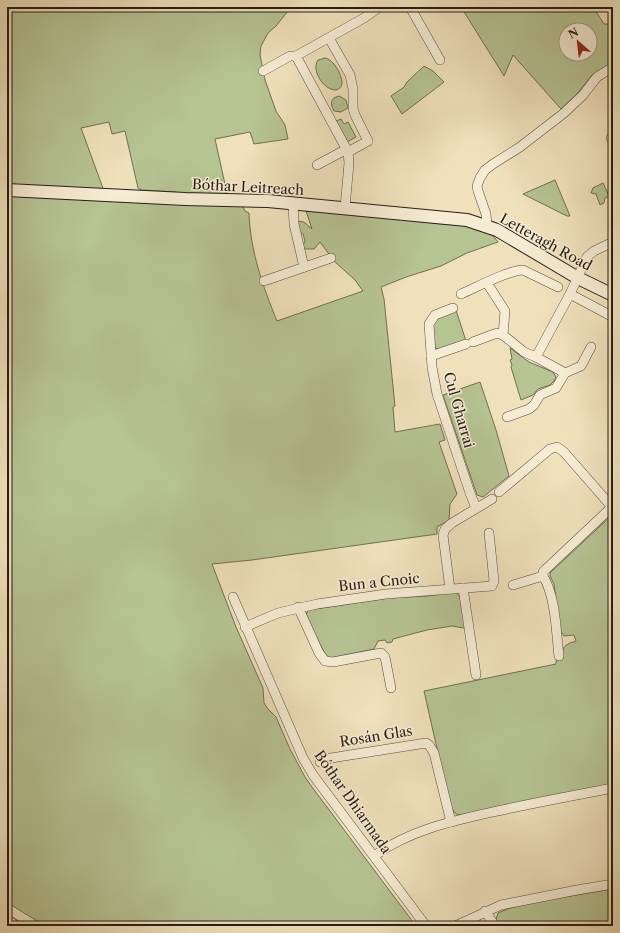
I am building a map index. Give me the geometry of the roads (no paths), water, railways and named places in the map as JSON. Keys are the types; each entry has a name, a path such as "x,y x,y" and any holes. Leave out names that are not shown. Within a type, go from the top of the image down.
{"street":[{"path":"263,71 290,56 296,56 329,38 380,7"},
{"path":"410,7 440,60"},
{"path":"318,165 368,141 353,108 353,89 350,75 329,38"},
{"path":"296,56 347,150 349,163 345,208"},
{"path":"487,226 484,209 478,191 480,178 486,170 520,147 558,117 575,103 597,77 613,67"},
{"name":"Bóthar Leitreach","path":"7,190 185,200 246,200 453,218 467,220 487,226"},
{"path":"293,204 294,224 304,267"},
{"name":"Letteragh Road","path":"487,226 509,237 578,278 613,295"},
{"path":"536,357 570,294 587,258 594,251 613,242"},
{"path":"264,281 331,258"},
{"path":"461,294 513,271 523,270 558,287"},
{"path":"487,283 505,311 503,335"},
{"path":"570,294 613,317"},
{"name":"Cul Gharrai","path":"453,308 435,315 430,321 431,356 440,403 476,508"},
{"path":"431,356 497,333 503,335 524,352 565,373"},
{"path":"507,417 529,409 534,405 540,395 556,388 565,373 580,366 591,346"},
{"path":"499,492 550,449 557,447 564,452 612,507 543,572 543,576 551,596 559,656"},
{"path":"450,589 443,532 452,523 492,499"},
{"name":"Bun a Cnoic","path":"245,627 278,613 298,608 386,594 488,587 493,585 494,581 489,533"},
{"path":"513,585 543,576"},
{"path":"463,588 476,675"},
{"name":"Bóthar Dhiarmada","path":"233,597 303,758 313,775 426,926"},
{"path":"298,608 319,653 325,661 333,662 381,652 385,657 391,688"},
{"name":"Rosán Glas","path":"320,762 330,758 426,743 434,753 451,822"},
{"path":"374,856 406,836 451,822 530,804 613,788"},
{"path":"455,926 485,912 514,902 613,884"},
{"path":"7,908 36,926"},
{"path":"485,912 495,926"}]}
